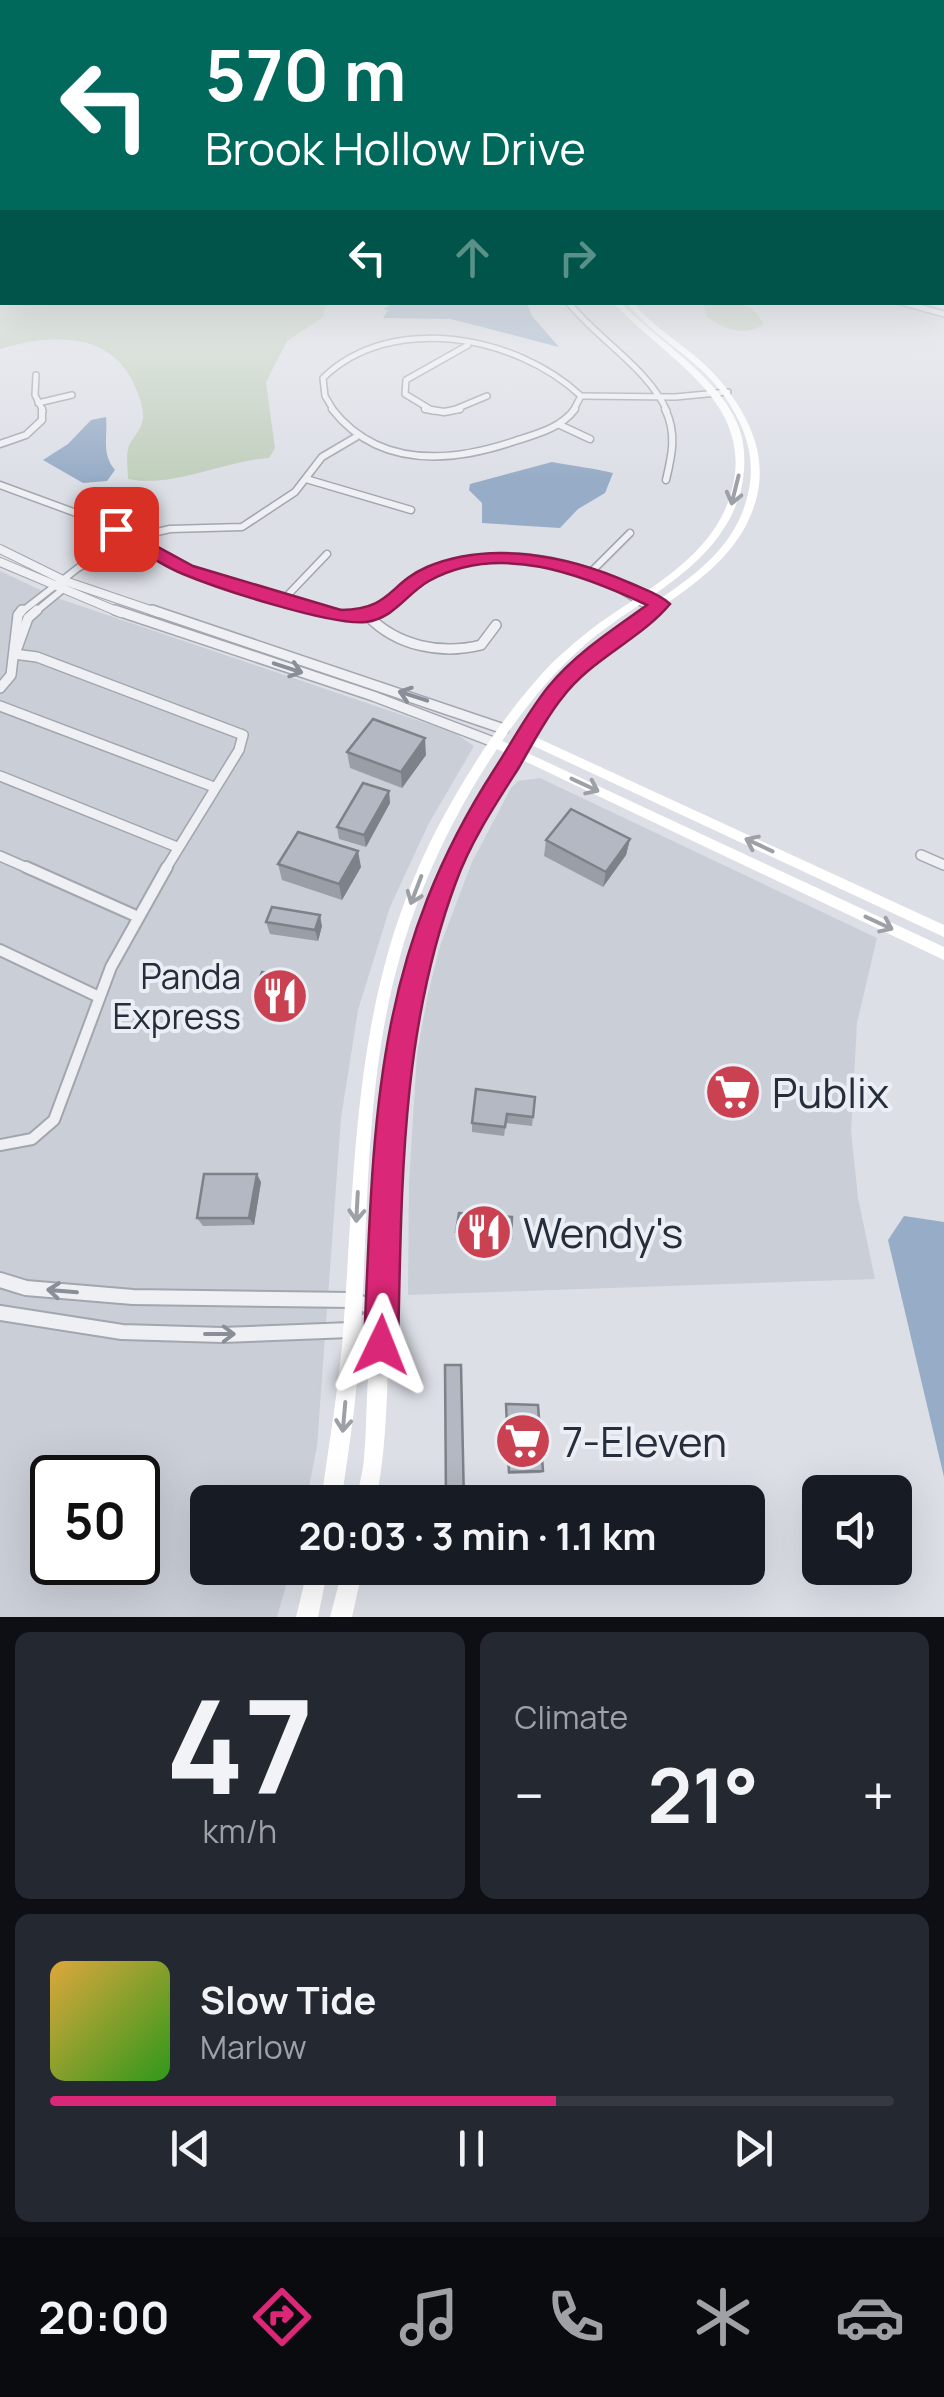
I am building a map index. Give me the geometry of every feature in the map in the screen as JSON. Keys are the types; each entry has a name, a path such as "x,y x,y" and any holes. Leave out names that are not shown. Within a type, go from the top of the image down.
{"main road":[{"path":"369,1485 383,1312 388,1136 401,1029 413,973 445,879 514,752 554,693 691,564 713,538 731,506 739,478 735,428 719,390 646,327"},
{"path":"335,1485 341,1454 367,1070 387,967 422,875 500,736 571,650 711,565 747,511 756,480 754,454 719,390 656,327"},
{"path":"500,736 524,736 944,931"},
{"path":"500,736 514,752 944,954"},
{"path":"307,1617 314,1585"},
{"path":"340,1617 348,1585"}],"street":[{"path":"588,327 646,377 660,395 676,444 666,480"},
{"path":"443,338 547,368 572,384 581,396 578,408 560,425 462,457 398,454 356,437 326,402 323,378 352,353 392,339 443,338"},
{"path":"468,345 406,380 405,394 418,408 441,414 487,396"},
{"path":"0,444 38,426 44,414 38,403 36,375"},
{"path":"581,396 719,390"},
{"path":"38,403 72,395"},
{"path":"560,425 590,439"},
{"path":"14,654 28,618 78,568 131,538 170,529 242,527 294,492 322,457 356,437"},
{"path":"306,479 411,510"},
{"path":"0,484 43,506 88,517 187,570 340,616 368,616 388,607 416,580 460,562 514,558 592,572 650,603"},
{"path":"592,572 630,533"},
{"path":"0,549 63,586 414,710 500,736"},
{"path":"284,600 327,554"},
{"path":"0,562 51,586 63,586 500,736"},
{"path":"0,688 11,675 18,615 51,586"},
{"path":"368,616 390,634 454,652 481,646 496,625"},
{"path":"0,1145 32,1139 54,1120 98,996 136,916 239,750 243,734 55,664 14,654"},
{"path":"0,706 214,786"},
{"path":"0,776 177,847"},
{"path":"0,856 136,916"},
{"path":"921,856 944,866"},
{"path":"840,904 848,886"},
{"path":"0,950 98,996"},
{"path":"0,1280 26,1288 132,1297 353,1300 383,1312"},
{"path":"0,1313 131,1332 222,1334 350,1330 383,1312"}],"shaded area":[{"path":"0,571 60,599 455,733 474,746 428,825 390,907 358,1010 341,1118 317,1446 309,1485 190,1485 190,1585 286,1585 277,1617 0,1617"},
{"path":"540,778 877,938 857,1023 851,1131 858,1198 875,1279 408,1295 409,1184 417,1054 440,946 472,862 511,788 518,781"}],"green space":[{"path":"0,327 307,327 287,341 266,383 275,448 269,458 163,480 128,479 128,449 142,424 143,414 131,378 120,362 106,351 73,340 36,341 0,349"}],"water":[{"path":"484,327 542,327 559,347"},
{"path":"106,417 107,451 115,470 107,481 83,483 43,460 68,444 91,420"},
{"path":"552,462 613,473 605,493 578,509 560,528 482,523 482,503 469,490 470,484"},
{"path":"904,1216 944,1222 944,1477 888,1240"}],"building":[{"path":"373,719 425,738 401,772 347,752"},
{"path":"363,783 389,791 364,835 337,827"},
{"path":"571,809 630,839 606,872 546,840"},
{"path":"298,832 358,851 339,884 278,864"},
{"path":"272,907 320,915 315,930 266,922"},
{"path":"262,972 297,978 290,999 255,993"},
{"path":"476,1089 535,1097 533,1117 507,1114 505,1127 472,1123"},
{"path":"204,1174 257,1174 249,1218 197,1218"},
{"name":"Wendy's","path":"459,1213 512,1217 511,1238 456,1232"},
{"name":"7-Eleven","path":"445,1365 461,1365 464,1485 446,1485"},
{"name":"7-Eleven","path":"506,1404 538,1405 543,1471 509,1472"}],"place":[{"name":"Panda Express","path":"280,996"},
{"name":"Publix","path":"733,1092"},
{"name":"Wendy's","path":"484,1232"},
{"name":"7-Eleven","path":"523,1441"}],"route":[{"path":"116,529 187,570 340,616 368,616 388,607 416,580 436,570 486,558 553,563 592,572 661,604 588,657 554,693 471,824 445,879 413,973 398,1049 388,1136 381,1345"}]}
